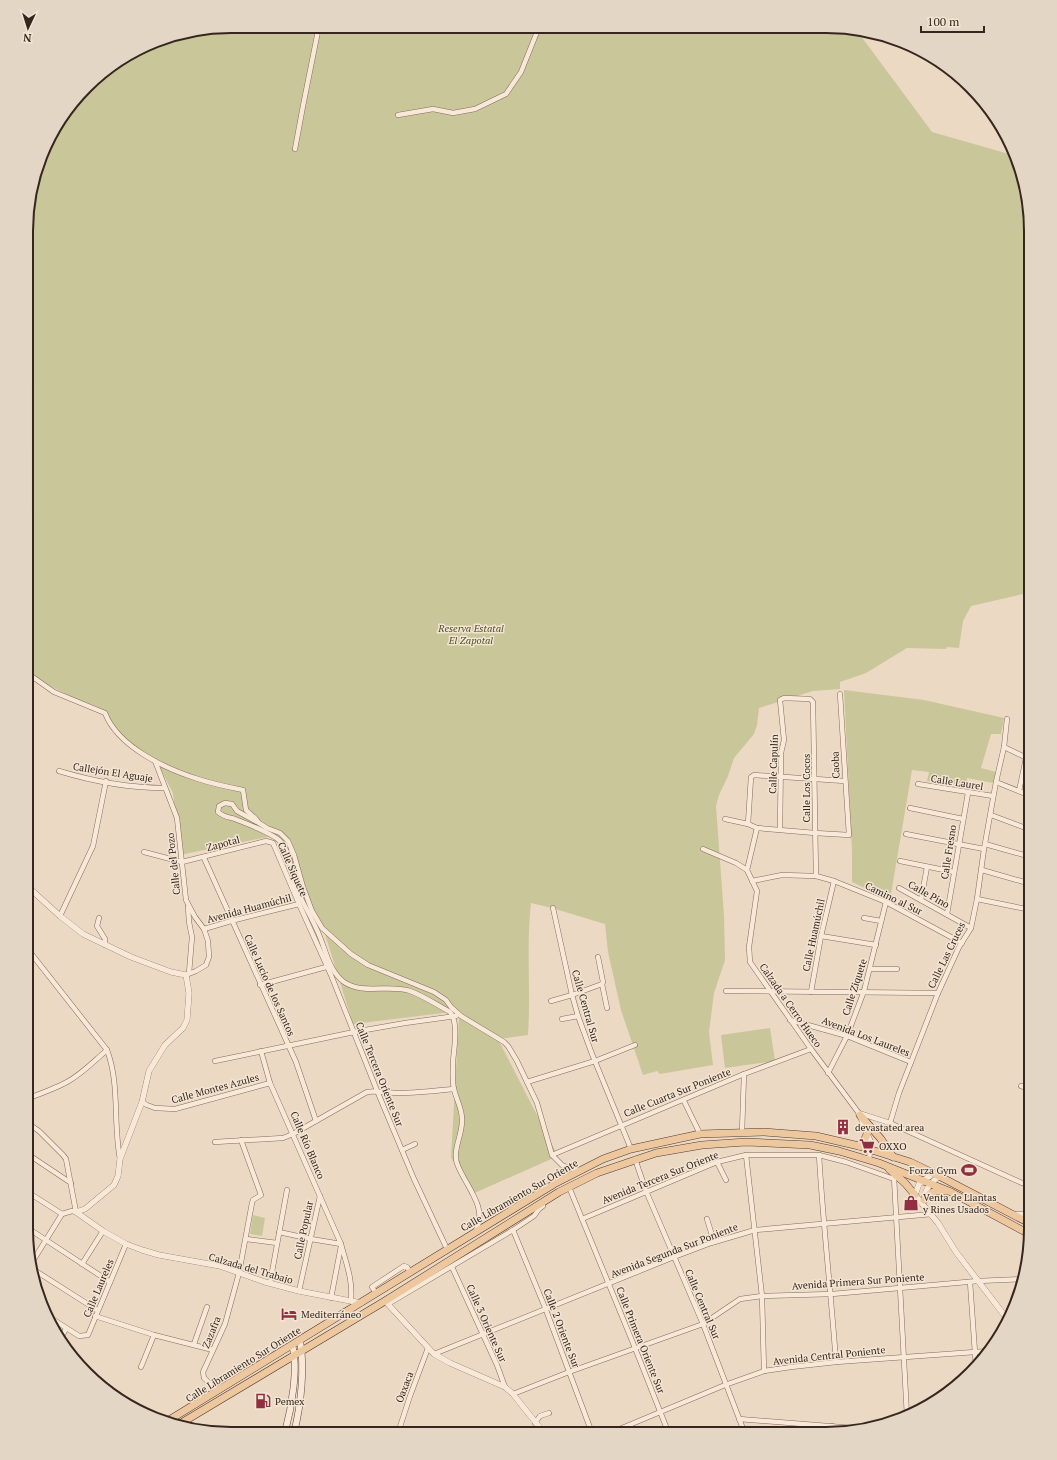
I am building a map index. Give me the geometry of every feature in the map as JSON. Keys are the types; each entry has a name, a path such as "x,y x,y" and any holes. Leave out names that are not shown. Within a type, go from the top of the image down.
{"main road":[{"path":"859,1114 881,1139 893,1157"},
{"name":"Calle Libramiento Sur Oriente","path":"173,1418 554,1184 603,1159 631,1149 700,1134 764,1132 816,1136 859,1146 910,1162 1024,1221"},
{"path":"859,1146 864,1141 868,1132"},
{"name":"Calle Libramiento Sur Oriente","path":"185,1421 386,1302 559,1192 597,1173 656,1153 702,1145 746,1142 810,1145 838,1150 879,1163 951,1192 1024,1231"},
{"path":"879,1163 905,1183 915,1195"},
{"path":"924,1203 932,1192 939,1190 951,1192"},
{"path":"295,1427 299,1400 302,1351 300,1341"},
{"path":"286,1427 293,1388 295,1355 292,1345"}],"street":[{"path":"295,149 302,106 318,33"},
{"path":"398,115 433,109 453,113 475,108 506,94 521,72 537,33"},
{"path":"33,677 54,692 105,714 108,722 130,746 155,761 198,779 243,790 246,810 259,823"},
{"name":"Caoba","path":"815,833 849,835 840,694"},
{"name":"Calle Capulín","path":"780,830 781,753 784,740 781,698 812,700"},
{"name":"Calle Los Cocos","path":"812,700 816,876"},
{"name":"Calle Las Cruces","path":"890,1123 899,1093 938,993 962,943 971,928 982,870 993,796 1004,747 1007,719"},
{"path":"1004,747 1024,757"},
{"name":"Calle del Pozo","path":"155,761 177,818 186,900 188,906 204,929 208,941 208,961 200,969 188,974"},
{"path":"1019,791 1024,767"},
{"name":"Callejón El Aguaje","path":"59,771 82,778 148,788 165,788"},
{"path":"748,824 751,777 754,775 845,781"},
{"path":"60,916 93,846 106,781"},
{"path":"996,782 1024,793"},
{"name":"Calle Laurel","path":"918,784 993,796"},
{"name":"Calle Fresno","path":"947,914 968,793"},
{"path":"475,1232 480,1224 478,1205 457,1166 455,1158 462,1118 459,1101 454,1089 453,1063 456,1025 454,1016 450,1012 410,991 396,988 357,987 343,981 337,976 295,884 288,852 280,841 269,833 224,817 218,812 220,806 225,803 232,804 237,811 267,828 280,833 288,841 312,911 322,928 357,958 368,965 395,977 434,992 446,1000 461,1016 504,1042 511,1050 537,1103 552,1155 562,1165 579,1170"},
{"path":"910,808 963,819"},
{"path":"991,815 1024,827"},
{"path":"725,819 748,824 757,828 815,833"},
{"path":"703,849 736,863 747,870 757,828"},
{"path":"906,834 959,844 985,847 1024,855"},
{"name":"Zapotal","path":"182,862 204,858 270,841"},
{"name":"Calle Siquete","path":"270,841 273,843 299,904"},
{"path":"144,852 182,862"},
{"name":"Calle Lucio de los Santos","path":"204,858 231,921 296,1062 316,1121"},
{"path":"900,860 954,872"},
{"path":"921,900 927,867"},
{"name":"Calzada a Cerro Hueco","path":"747,870 757,891 749,947 750,962 828,1073 859,1114 872,1142 869,1160"},
{"path":"982,870 1024,882"},
{"name":"Camino al Sur","path":"752,881 782,875 816,876 834,881 886,902 962,943"},
{"name":"Calle Huamúchil","path":"811,992 821,936 834,881"},
{"name":"Calle Pino","path":"899,888 971,928"},
{"path":"33,891 83,934 131,957 171,972 188,974"},
{"path":"977,899 1024,909"},
{"name":"Calle Ziquete","path":"828,1073 847,1036 864,991 886,902"},
{"name":"Avenida Huamúchil","path":"204,929 299,904"},
{"name":"Calle Tercera Oriente Sur","path":"299,904 354,1032 414,1179 447,1249"},
{"path":"35,1257 62,1214 85,1209 114,1185 118,1176 120,1159 142,1102 146,1077 165,1045 182,1028 187,1020 190,993 188,974 192,937 188,906"},
{"name":"Calle Central Sur","path":"553,908 578,1016 631,1149"},
{"path":"99,918 97,926 104,939 105,945"},
{"path":"864,918 881,921"},
{"path":"821,936 876,945"},
{"path":"33,956 107,1050 113,1073 117,1117 116,1132 120,1159"},
{"path":"598,957 607,1008"},
{"path":"260,985 326,967"},
{"path":"870,969 897,969"},
{"path":"550,1001 602,984"},
{"path":"726,991 864,991 938,993"},
{"path":"215,1061 354,1032 405,1023 461,1016"},
{"path":"562,1020 578,1016"},
{"name":"Avenida Los Laureles","path":"790,1020 847,1036 911,1062"},
{"path":"527,1082 595,1061 635,1045"},
{"name":"Calle Cuarta Sur Poniente","path":"552,1155 744,1074 811,1049"},
{"path":"33,1096 52,1090 69,1082 107,1050"},
{"name":"Calle Río Blanco","path":"261,1051 270,1083 341,1245 348,1266 351,1300"},
{"path":"742,1132 744,1074"},
{"name":"Calle Montes Azules","path":"142,1102 155,1108 175,1109 270,1083"},
{"path":"215,1142 283,1138 371,1091 378,1093 418,1093 454,1089"},
{"path":"684,1100 700,1134"},
{"path":"859,1114 890,1123 1024,1183"},
{"path":"33,1127 64,1155 71,1182 76,1212"},
{"name":"Zazafra","path":"218,1391 204,1378 203,1372 225,1324 239,1273 252,1203 260,1196 261,1192 241,1140"},
{"path":"402,1150 415,1144"},
{"path":"746,1155 762,1296 764,1371"},
{"name":"Avenida Tercera Sur Oriente","path":"582,1219 718,1162 746,1155 819,1155 894,1176"},
{"path":"819,1155 824,1223 832,1294 836,1362"},
{"path":"33,1158 71,1182"},
{"name":"Calle Central Sur","path":"635,1159 646,1191 702,1324 743,1427"},
{"path":"718,1162 726,1180"},
{"path":"937,1175 923,1180 919,1184 915,1195 924,1203 956,1252 1004,1315"},
{"path":"924,1203 925,1192 937,1175"},
{"path":"894,1176 907,1410"},
{"name":"Calle Primera Oriente Sur","path":"568,1187 636,1348 666,1427"},
{"path":"270,1283 287,1190"},
{"path":"536,1427 513,1394 505,1387 450,1363 434,1354 386,1302 452,1267 513,1230 534,1216 538,1208 548,1202 559,1192"},
{"path":"33,1195 62,1214"},
{"name":"Calle Popular","path":"299,1291 320,1196"},
{"name":"Calzada del Trabajo","path":"76,1212 103,1231 126,1244 159,1255 220,1266 299,1291 361,1303"},
{"name":"Avenida Segunda Sur Poniente","path":"434,1354 674,1257 714,1242 755,1230 932,1214"},
{"path":"1010,1214 1024,1214"},
{"path":"707,1219 714,1242"},
{"name":"Calle 2 Oriente Sur","path":"513,1230 546,1310 590,1427"},
{"path":"33,1231 110,1282"},
{"path":"82,1264 103,1231"},
{"path":"279,1232 341,1245 331,1298"},
{"path":"246,1238 277,1244"},
{"name":"Calle Laureles","path":"66,1329 79,1336 84,1337 88,1335 97,1310 126,1244"},
{"path":"376,1293 372,1287 384,1278 404,1266 407,1267 410,1272"},
{"name":"Calle 3 Oriente Sur","path":"452,1267 483,1334 505,1387"},
{"path":"38,1273 97,1310"},
{"path":"384,1278 388,1285"},
{"name":"Avenida Primera Sur Poniente","path":"513,1394 702,1324 740,1299 762,1296 832,1294 978,1281 1017,1279"},
{"path":"970,1282 975,1358"},
{"path":"194,1344 207,1307"},
{"path":"95,1316 154,1335 213,1350"},
{"path":"57,1323 66,1329 63,1334"},
{"path":"141,1367 154,1335"},
{"name":"Oaxaca","path":"400,1427 428,1348"},
{"name":"Avenida Central Poniente","path":"624,1427 725,1385 764,1371 836,1362 981,1351"},
{"path":"535,1423 540,1416 549,1413"},
{"path":"740,1419 841,1427"}],"green space":[{"name":"Reserva Estatal El Zapotal","path":"218,33 839,33 861,37 932,132 1008,154 1017,180 1024,218 1023,594 971,606 963,621 959,648 907,648 866,673 840,682 840,689 813,691 759,708 757,725 754,734 734,758 716,806 724,916 725,960 714,993 709,1032 713,1065 660,1074 657,1071 643,1075 621,1010 608,952 605,924 531,903 529,936 528,1035 498,1039 558,1156 470,1195 451,1157 459,1017 452,1012 353,1024 325,934 319,929 294,874 294,867 291,857 277,835 180,855 173,793 158,764 126,745 106,715 96,706 76,699 44,683 33,675 33,218 35,205 40,180 48,155 66,121 82,101 101,82 121,66 144,53 180,40"},
{"path":"844,690 924,700 1004,718 1001,734 991,734 981,768 996,772 993,783 967,778 966,787 927,781 929,772 912,770 890,900 852,882 852,852"},
{"path":"770,1028 775,1061 725,1068 721,1035"},
{"path":"253,1215 265,1218 262,1236 250,1234"}],"place":[{"name":"devastated area","path":"843,1127"},
{"name":"OXXO","path":"867,1146"},
{"name":"Forza Gym","path":"969,1170"},
{"name":"Venta de Llantas y Rines Usados","path":"911,1203"},
{"name":"Mediterráneo","path":"289,1314"},
{"name":"Pemex","path":"263,1401"}]}
